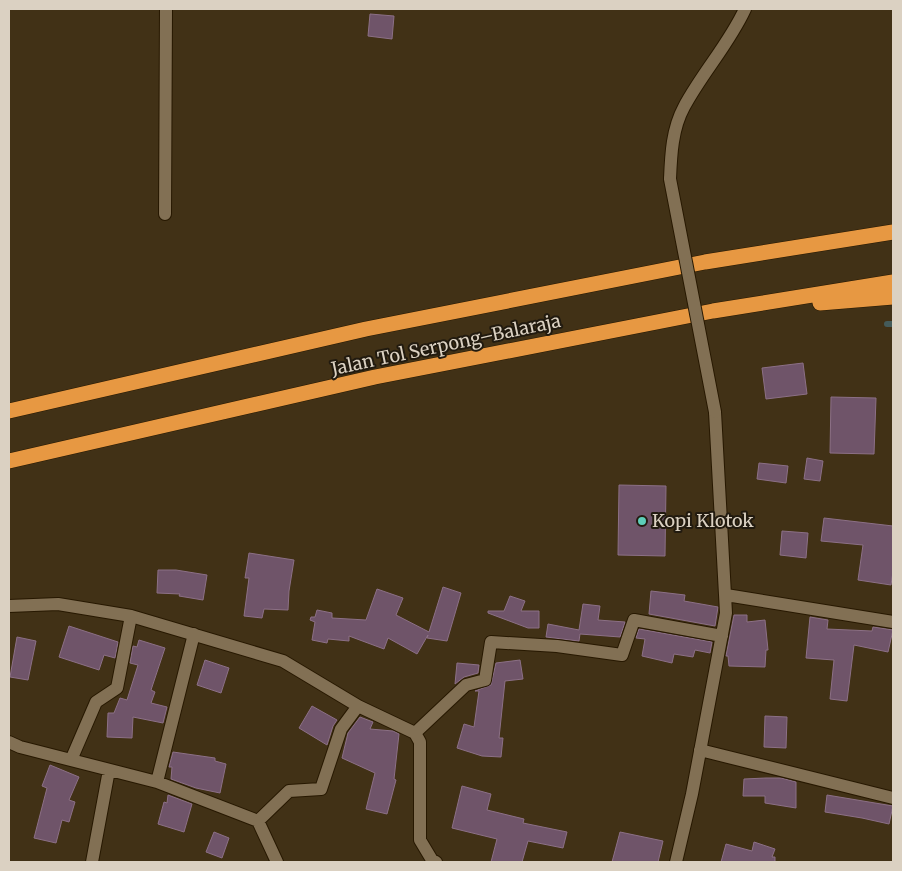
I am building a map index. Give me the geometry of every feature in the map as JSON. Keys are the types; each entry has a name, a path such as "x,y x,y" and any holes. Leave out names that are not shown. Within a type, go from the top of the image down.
{"highway":[{"name":"Jalan Tol Serpong–Balaraja","path":"9,410 366,329 705,262 893,232"},
{"name":"Jalan Tol Serpong–Balaraja","path":"9,461 375,377 712,311 893,282"},
{"path":"712,311 893,297"}],"street":[{"path":"165,214 166,9"},
{"path":"676,862 692,794 722,636 726,613 726,595 715,412 670,179 672,144 683,108 736,29 745,9"},
{"path":"726,595 893,622"},
{"path":"9,606 58,604 132,616 283,661 358,706 415,734 420,742 420,840 432,860 436,862"},
{"path":"71,760 96,702 117,688 132,616"},
{"path":"415,734 466,685 485,680 491,642 557,646 622,655 634,620 722,636"},
{"path":"158,782 194,634"},
{"path":"258,821 289,791 321,789 341,729 358,706"},
{"path":"9,742 20,747 158,782 258,821 277,862"},
{"path":"700,750 893,798"},
{"path":"92,862 109,770"}],"building":[{"path":"370,14 394,16 392,39 368,36"},
{"path":"803,363 807,394 766,399 762,368"},
{"path":"831,397 876,398 874,454 830,453"},
{"path":"807,458 823,461 820,481 804,479"},
{"path":"759,463 788,466 786,483 757,479"},
{"name":"Kopi Klotok","path":"619,485 666,486 665,556 618,555"},
{"path":"824,518 893,526 893,572 891,585 858,580 863,545 821,541"},
{"path":"782,531 808,533 806,558 780,555"},
{"path":"249,553 294,560 288,610 264,609 262,618 244,616 249,578 245,578"},
{"path":"158,570 176,570 207,575 203,600 179,596 180,594 157,593"},
{"path":"443,587 461,593 447,641 427,638 428,635 417,654 388,638 384,649 349,636 349,641 328,639 327,643 312,640 315,622 310,620 311,617 315,617 317,610 332,613 332,618 366,620 377,589 403,598 396,615 429,632"},
{"path":"651,591 685,595 684,601 718,607 715,626 649,614"},
{"path":"510,596 525,601 521,611 539,611 539,628 528,628 488,613 488,611 504,611"},
{"path":"583,604 600,606 598,620 625,622 620,637 580,634 579,641 546,637 548,624 579,630"},
{"path":"734,615 747,615 747,622 765,620 768,650 766,650 765,667 729,666 728,656 726,656"},
{"path":"810,617 828,620 827,629 872,631 873,627 893,630 888,652 854,645 847,701 830,699 834,660 806,658"},
{"path":"69,626 118,642 115,658 104,655 99,670 59,657"},
{"path":"639,629 712,642 710,653 695,650 693,657 674,654 672,663 642,656 645,639 636,638"},
{"path":"17,637 36,641 28,680 10,677"},
{"path":"139,640 165,648 151,690 155,692 151,703 167,707 163,723 133,717 132,738 107,737 108,713 114,713 120,698 127,700 138,665 130,663 133,646 137,647"},
{"path":"205,660 229,668 221,693 197,685"},
{"path":"520,660 523,679 505,681 499,738 503,738 501,757 482,756 457,748 464,724 474,727 479,691 475,691 491,685 496,663"},
{"path":"457,663 479,665 478,673 464,677 455,684"},
{"path":"312,706 337,720 327,745 299,728"},
{"path":"765,716 787,717 786,748 764,747"},
{"path":"360,717 373,722 370,729 393,731 399,734 394,779 396,780 387,814 366,809 375,773 342,758 348,733"},
{"path":"173,752 215,758 215,761 226,764 220,793 196,788 171,779 172,767 169,767"},
{"path":"50,765 79,777 69,800 75,802 69,822 62,820 56,843 34,838 47,788 42,786"},
{"path":"781,778 796,782 796,808 765,803 765,796 743,796 744,779"},
{"path":"462,786 491,794 487,810 524,819 523,823 567,832 563,848 528,841 522,862 491,862 497,839 452,828"},
{"path":"168,795 192,804 184,832 158,824 164,802 167,803"},
{"path":"827,795 893,806 889,824 825,812"},
{"path":"214,832 229,838 222,858 206,852"},
{"path":"620,832 663,841 658,862 612,862"},
{"path":"754,842 775,849 772,857 775,857 775,862 721,862 726,844 752,851"}],"waterway":[{"path":"887,324 893,324"}],"place":[{"name":"Kopi Klotok","path":"642,521"}]}
